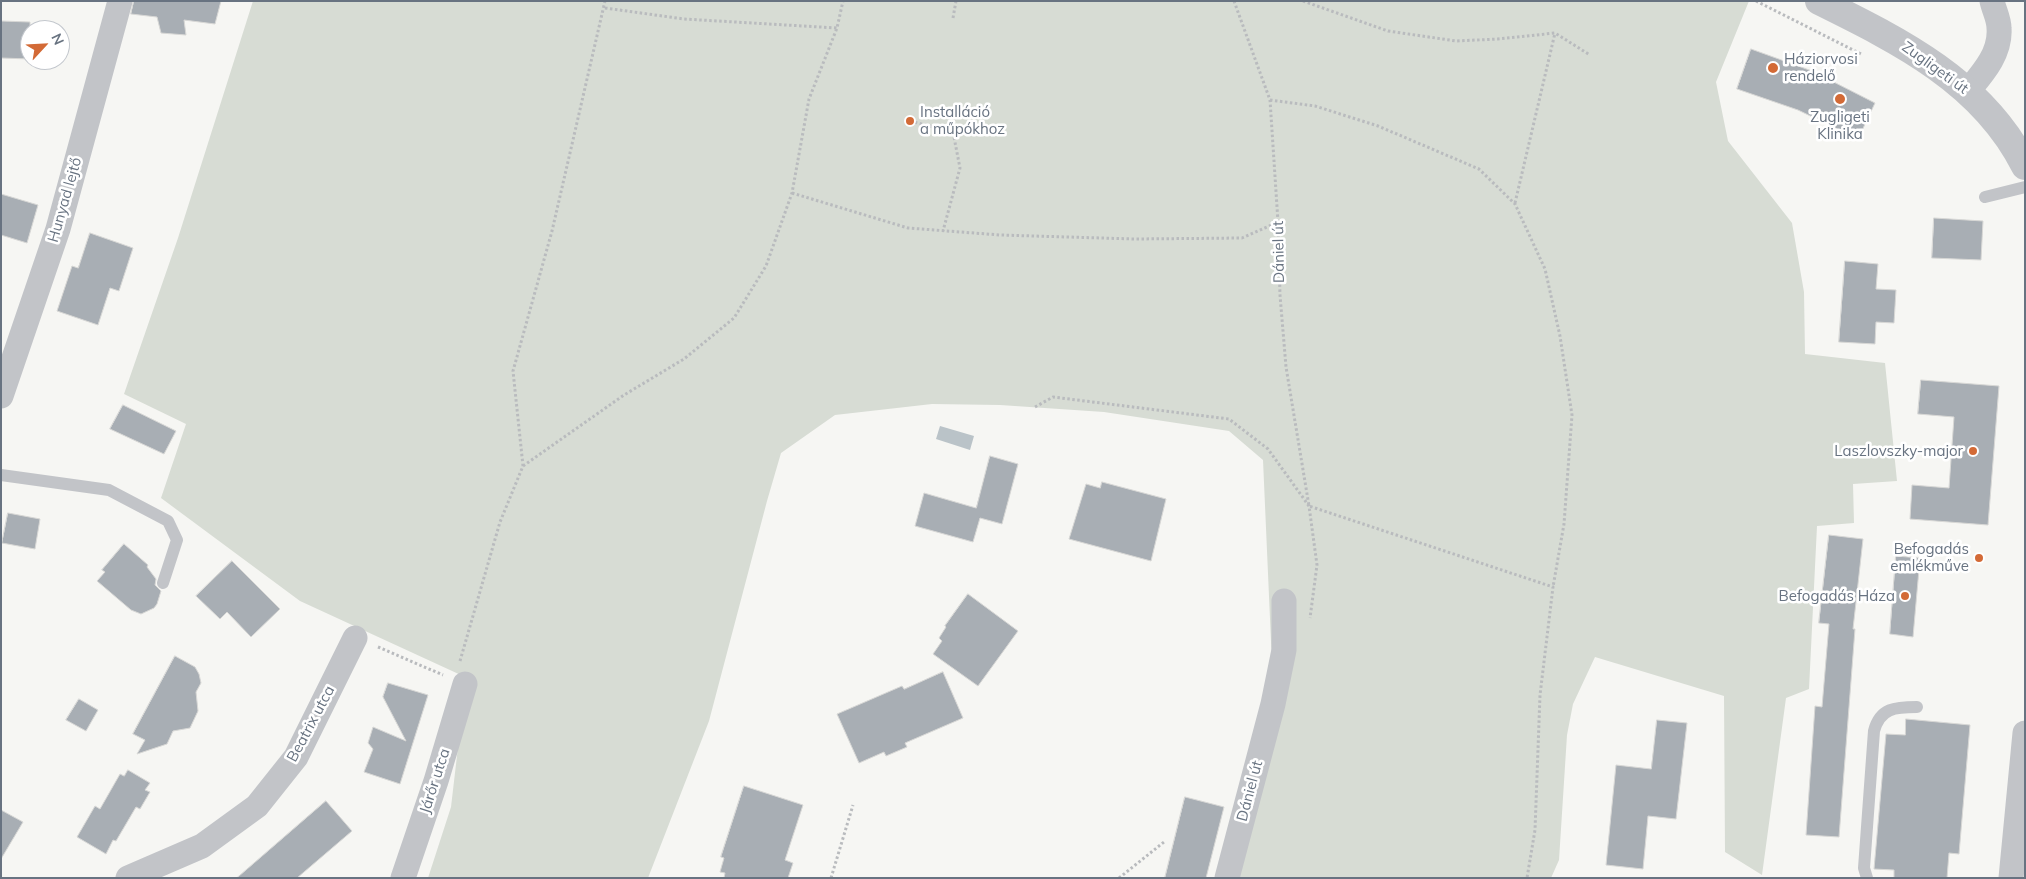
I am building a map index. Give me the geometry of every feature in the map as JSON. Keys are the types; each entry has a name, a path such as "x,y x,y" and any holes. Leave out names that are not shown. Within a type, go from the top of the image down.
{"street":[{"name":"Hunyad lejtő","path":"1,396 58,228 120,1"},
{"name":"Zugligeti út","path":"1819,1 1887,34 1949,75 1968,91 1998,123 2025,166"},
{"path":"1968,91 1987,68 1994,55 1998,40 1999,28 1992,1"},
{"name":"Dániel út","path":"1227,878 1273,704 1284,650 1284,601"},
{"name":"Beatrix utca","path":"128,878 202,846 257,806 296,757 355,638"},
{"name":"Járőr utca","path":"403,878 436,781 465,684"},
{"path":"2010,878 2025,732"}],"lane":[{"path":"1985,197 2025,187"},
{"path":"1,475 109,490 168,521 177,540 163,583"},
{"path":"1867,878 1864,868 1876,723 1879,717 1894,709 1917,707"}],"path":[{"path":"465,684 460,662 500,522 522,466 513,371 552,230 605,8 605,1"},
{"path":"522,466 624,395 684,359 734,318 766,266 792,193 809,100 836,28 843,1"},
{"path":"953,18 956,1"},
{"name":"Dániel út","path":"1234,1 1270,100 1278,222 1280,295 1286,367 1317,565 1309,624"},
{"path":"1303,1 1388,31 1456,41 1555,33 1590,55"},
{"path":"1756,1 1869,58"},
{"path":"605,8 684,19 836,28"},
{"path":"1515,204 1555,33"},
{"path":"1270,100 1315,106 1369,124 1479,169 1515,204 1545,270 1560,336 1572,415 1564,524 1553,587 1540,695 1535,830 1527,878"},
{"path":"910,121 953,132 960,168 943,231"},
{"path":"792,193 908,228 1000,235 1135,239 1242,238 1278,222"},
{"name":"Dániel út","path":"1035,407 1053,397 1229,419 1268,450 1309,506"},
{"path":"1309,506 1553,587"},
{"path":"355,638 465,684"},
{"path":"831,878 853,806"},
{"path":"1119,878 1164,842"}],"shaded area":[{"path":"253,1 1749,1 1716,82 1728,141 1792,223 1804,292 1805,354 1885,363 1897,481 1853,484 1854,523 1817,526 1809,689 1786,698 1762,875 1725,852 1724,696 1595,657 1573,704 1567,735 1559,860 1551,878 1239,878 1273,687 1263,460 1229,431 1104,412 1000,405 932,404 835,415 781,453 709,721 648,878 428,878 451,807 462,713 476,682 300,601 161,498 186,424 124,394 178,238"},
{"path":"940,426 974,436 970,450 936,439"}],"building":[{"path":"134,1 221,1 215,24 184,20 186,35 161,33 157,17 131,14"},
{"path":"1,21 20,22 20,59 1,58"},
{"path":"1751,49 1812,71 1875,103 1858,139 1798,110 1737,89"},
{"path":"1,194 38,205 27,243 1,235"},
{"path":"1934,218 1983,221 1981,260 1932,258"},
{"path":"90,233 133,248 119,291 110,288 98,325 57,311 72,266 78,268"},
{"path":"1845,261 1878,264 1876,289 1896,290 1894,323 1876,322 1875,344 1839,342"},
{"name":"Laszlovszky-major","path":"1921,380 1999,386 1988,525 1910,519 1912,485 1949,488 1954,417 1918,414"},
{"path":"123,405 176,431 164,454 110,429"},
{"path":"990,456 1018,464 1002,524 980,518 973,542 915,526 924,493 976,508"},
{"path":"1102,482 1166,499 1151,561 1069,539 1086,484 1100,488"},
{"path":"8,513 40,519 35,549 2,543"},
{"path":"1829,535 1863,539 1853,629 1855,629 1839,837 1806,835 1815,706 1822,707 1829,624 1819,623"},
{"path":"124,544 148,565 147,567 156,579 155,585 161,591 154,608 141,614 131,610 97,581 105,572 102,570"},
{"name":"Befogadás Háza","path":"1896,556 1920,558 1913,637 1890,634"},
{"path":"232,561 280,609 251,637 227,612 220,619 196,596"},
{"path":"968,594 1018,631 978,686 933,654 942,641 939,638 945,626"},
{"path":"175,656 195,667 199,674 201,683 196,692 198,711 190,728 173,731 167,744 137,754 145,740 133,734"},
{"path":"943,672 963,718 905,743 907,747 886,756 884,752 859,763 837,714 902,686 904,689"},
{"path":"388,683 428,695 400,784 364,772 373,749 368,743 373,727 406,741 383,697"},
{"path":"79,699 98,710 86,731 66,720"},
{"path":"1906,719 1970,725 1959,854 1949,853 1947,878 1894,878 1894,870 1874,869 1886,734 1905,735"},
{"path":"1657,720 1687,723 1676,819 1648,816 1643,869 1606,865 1616,765 1651,769"},
{"path":"128,770 150,783 145,790 150,792 140,809 136,807 116,841 113,840 106,854 77,837 95,806 100,809 120,774 124,776"},
{"path":"744,786 803,805 785,860 793,863 788,878 724,878 725,873 720,872 724,858 721,857"},
{"path":"1185,797 1224,807 1206,878 1165,878"},
{"path":"326,801 352,831 297,878 237,878"},
{"path":"1,810 23,822 1,859"}],"place":[{"name":"Háziorvosi rendelő","path":"1773,68"},
{"name":"Zugligeti Klinika","path":"1840,99"},
{"name":"Installáció a műpókhoz","path":"910,121"},
{"name":"Laszlovszky-major","path":"1973,451"},
{"name":"Befogadás emlékműve","path":"1979,558"},
{"name":"Befogadás Háza","path":"1905,596"}]}
